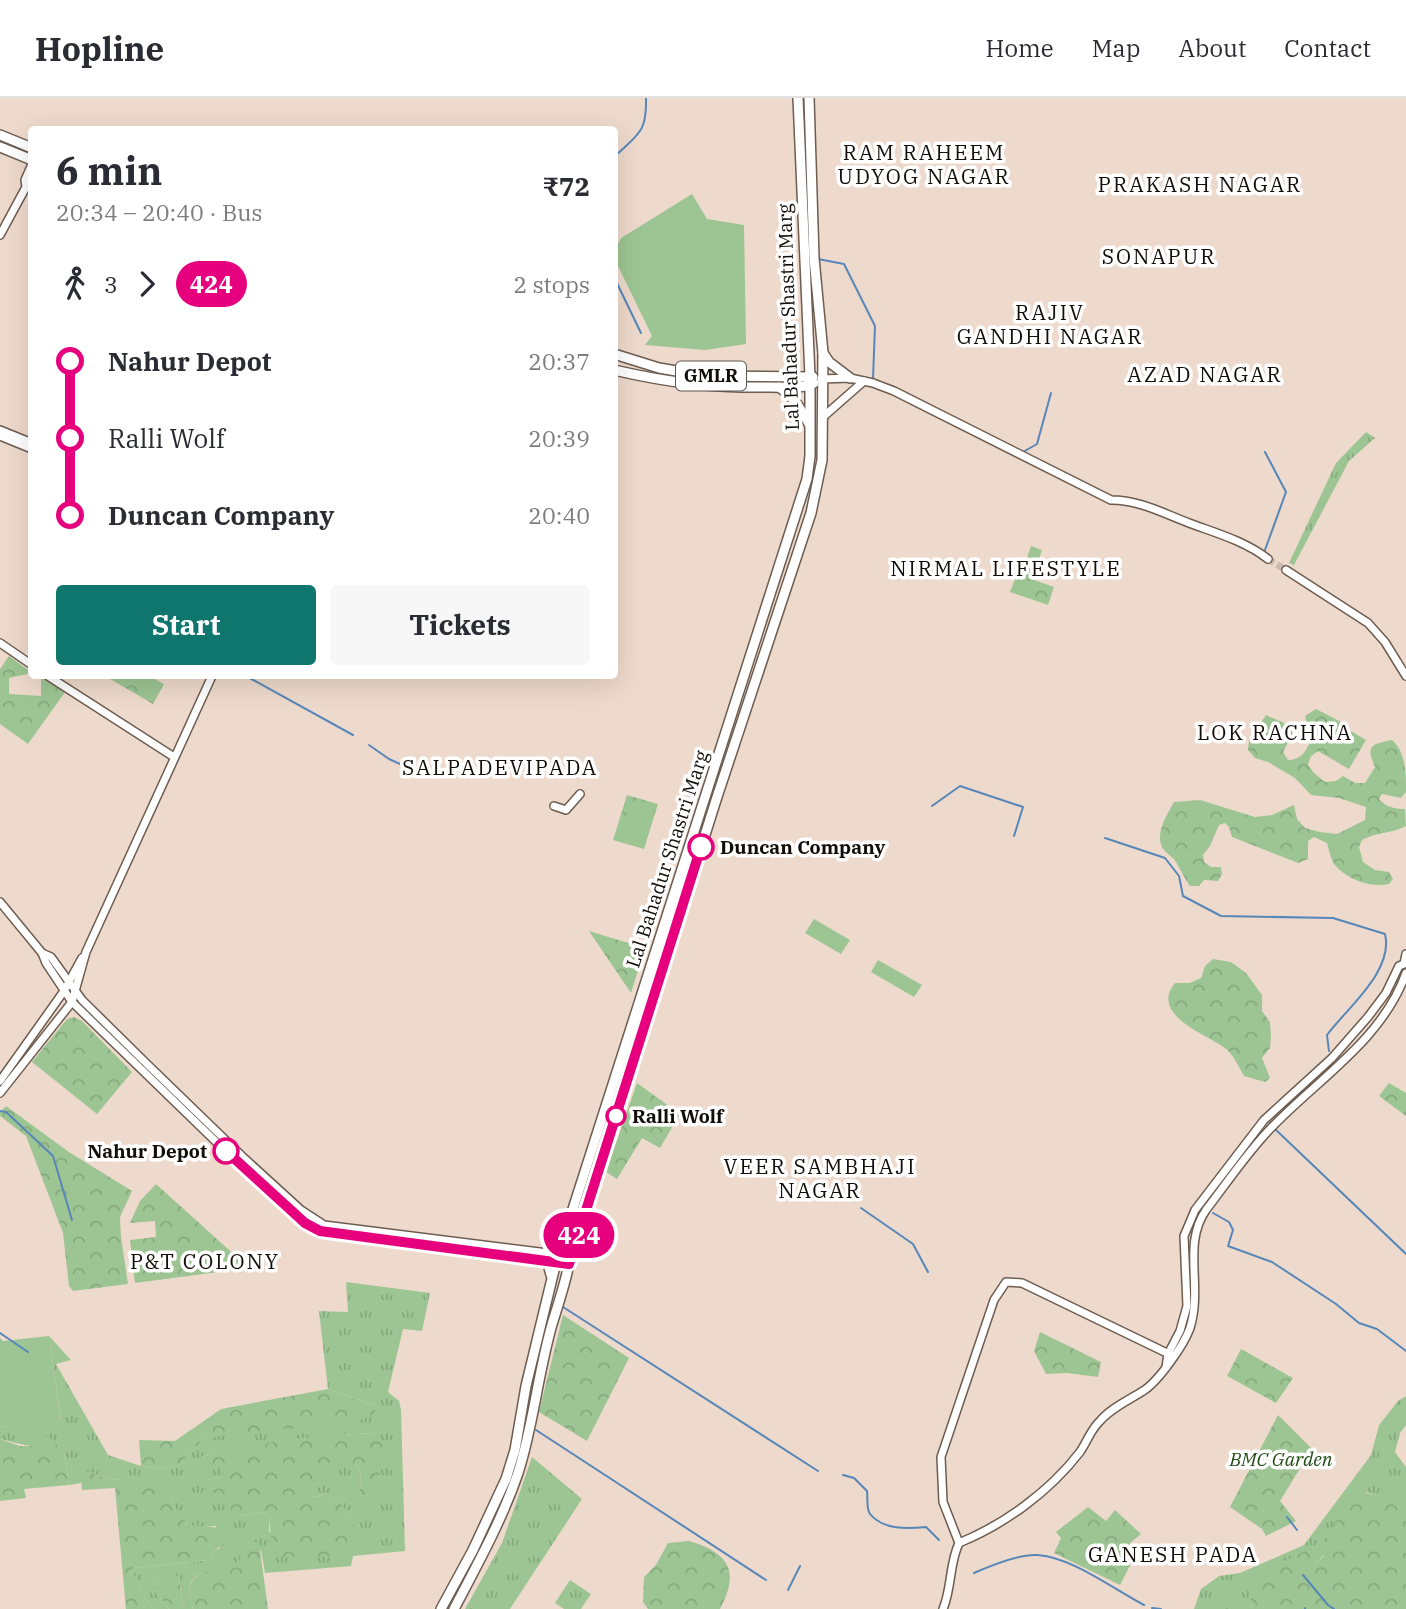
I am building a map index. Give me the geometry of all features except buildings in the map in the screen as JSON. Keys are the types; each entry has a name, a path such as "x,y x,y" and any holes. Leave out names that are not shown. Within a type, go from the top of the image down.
{"main road":[{"name":"Lal Bahadur Shastri Marg","path":"441,1609 473,1550 512,1459 526,1386 557,1258 807,479 810,381 798,98"},
{"name":"Lal Bahadur Shastri Marg","path":"454,1609 484,1552 517,1475 553,1321 571,1260 819,481 822,460 823,353 814,258 808,98"},
{"path":"0,135 28,146"},
{"path":"0,147 28,160"},
{"path":"823,353 829,362 850,378"},
{"name":"GMLR","path":"618,355 705,376 810,381"},
{"name":"GMLR","path":"618,371 672,383 741,388 779,387 821,379"},
{"path":"741,388 742,376"},
{"path":"779,387 795,401 810,426"},
{"path":"794,523 806,528"},
{"path":"544,1260 550,1268 551,1280"}],"street":[{"path":"0,235 28,186"},
{"path":"821,379 850,378 894,391 1111,500 1141,504 1256,550 1268,559"},
{"path":"821,419 864,381"},
{"path":"0,430 28,441"},
{"path":"0,436 28,447"},
{"path":"1286,570 1368,623 1385,642 1406,676"},
{"path":"0,643 28,661"},
{"path":"53,679 174,757"},
{"path":"0,1093 72,1002 86,952 211,679"},
{"path":"554,806 566,810 580,794"},
{"path":"0,902 42,953 72,1002 240,1165 305,1223 320,1231 334,1234 441,1243 571,1260"},
{"path":"0,1082 64,991 86,952"},
{"path":"42,953 51,957 75,989 114,1032 244,1158 312,1218 324,1225 544,1260 557,1258"},
{"path":"943,1609 953,1555 959,1543 981,1534 1037,1497 1080,1451 1100,1420 1147,1389 1166,1367 1187,1306 1184,1236 1195,1210 1264,1120 1332,1058 1368,1017 1386,993 1399,967 1405,965 1406,954"},
{"path":"1171,1355 1189,1330 1195,1307 1193,1240 1204,1214 1271,1128 1341,1064 1380,1019 1394,999 1406,973"},
{"path":"49,1012 57,1020"},
{"path":"1332,1058 1341,1064"},
{"path":"1195,1210 1204,1214"},
{"path":"959,1543 943,1502 941,1457 994,1300 1006,1282 1022,1283 1171,1355"}],"green space":[{"path":"692,194 707,219 744,225 746,344 705,350 645,345 652,336 618,266 618,244 621,238"},
{"path":"1366,432 1375,438 1349,461 1294,565 1289,563 1336,463"},
{"path":"1031,546 1042,550 1032,579 1021,576"},
{"path":"1017,574 1054,587 1048,605 1010,592"},
{"path":"9,656 28,670 28,674 9,678 9,694 41,696 41,679 46,679 65,692 28,744 0,724 0,669"},
{"path":"110,679 155,679 164,684 153,704"},
{"path":"1316,709 1347,725 1349,730 1366,740 1349,769 1318,751 1311,756 1308,765 1325,782 1336,781 1343,776 1355,783 1365,783 1375,767 1371,750 1375,744 1392,740 1403,757 1406,792 1401,798 1382,794 1379,799 1391,807 1405,809 1406,826 1367,837 1359,847 1363,862 1375,870 1389,872 1393,879 1389,884 1382,885 1353,879 1335,865 1327,843 1314,837 1308,841 1308,859 1298,863 1232,837 1225,823 1219,825 1203,855 1204,862 1211,867 1221,867 1222,874 1218,881 1204,880 1199,886 1190,886 1176,862 1161,844 1160,832 1174,802 1200,800 1255,817 1272,815 1294,805 1297,819 1305,828 1337,834 1365,820 1366,807 1339,798 1311,795 1295,778 1268,762 1255,758 1248,750 1249,740 1266,715 1284,723 1293,732 1283,752 1288,760 1299,757 1311,741 1305,716"},
{"path":"627,795 658,804 644,849 613,840"},
{"path":"631,801 655,809 644,847 619,839"},
{"path":"814,919 850,940 841,954 805,933"},
{"path":"589,931 645,948 631,993"},
{"path":"1213,959 1231,962 1246,973 1262,995 1262,1011 1270,1022 1271,1036 1270,1048 1262,1058 1270,1078 1265,1082 1244,1076 1228,1051 1183,1022 1169,1005 1169,994 1175,983 1190,983 1201,978 1205,966"},
{"path":"878,960 922,985 914,997 871,972"},
{"path":"74,1017 82,1021 132,1072 97,1114 32,1062 67,1019"},
{"path":"637,1083 680,1114 660,1148 642,1138 617,1179 606,1172"},
{"path":"1389,1083 1406,1093 1406,1116 1379,1096"},
{"path":"6,1106 69,1152 132,1191 120,1217 128,1284 73,1291 69,1286 63,1233 26,1136 0,1116"},
{"path":"156,1184 249,1268 135,1283 130,1240 156,1237 155,1221 130,1223 140,1201"},
{"path":"346,1282 430,1293 422,1331 403,1329 388,1392 399,1401 401,1410 405,1551 353,1556 351,1566 265,1573 261,1550 238,1567 201,1574 194,1578 190,1584 193,1609 183,1609 179,1577 159,1576 154,1579 154,1590 169,1609 154,1609 131,1572 133,1568 209,1560 214,1551 220,1548 216,1526 198,1527 185,1524 173,1506 172,1496 128,1478 110,1480 90,1472 81,1472 81,1483 69,1485 64,1452 0,1439 0,1427 61,1420 49,1336 71,1360 56,1364 108,1455 141,1466 162,1469 180,1465 204,1438 376,1406 328,1389 319,1311 348,1312","holes":["377,1433 359,1493 359,1466 350,1465 338,1469 307,1492 313,1497 329,1494 344,1508 355,1531 355,1538 349,1546 269,1532 269,1518 265,1512 238,1516 207,1480 222,1477 224,1470 201,1457 288,1440"]},
{"path":"563,1315 629,1358 587,1441 539,1412"},
{"path":"1040,1332 1101,1362 1098,1377 1067,1373 1046,1374 1034,1351"},
{"path":"49,1336 61,1421 0,1427 0,1338 3,1341"},
{"path":"1241,1349 1293,1378 1276,1403 1227,1376"},
{"path":"328,1389 376,1406 374,1414 354,1422 204,1438 180,1465 162,1469 141,1466 139,1440 175,1441 221,1409"},
{"path":"1406,1396 1406,1425 1400,1433 1395,1452 1406,1467 1406,1501 1391,1502 1367,1492 1324,1555 1315,1564 1249,1593 1252,1609 1194,1609 1201,1589 1219,1576 1240,1573 1304,1545 1371,1455 1379,1425 1398,1401"},
{"name":"BMC Garden","path":"1278,1415 1312,1449 1280,1501 1296,1521 1266,1536 1262,1529 1230,1507"},
{"path":"377,1433 383,1449 383,1458 370,1502 366,1502 359,1493 361,1479 359,1466 355,1465 347,1465 308,1492 313,1497 329,1494 344,1508 354,1524 356,1538 349,1546 332,1556 280,1557 272,1550 269,1518 265,1512 238,1516 205,1485 207,1480 222,1477 223,1470 214,1465 200,1465 201,1457 266,1443"},
{"path":"41,1436 48,1436 64,1452 69,1485 24,1489 26,1498 0,1501 0,1439 20,1446 35,1446"},
{"path":"532,1457 582,1499 510,1609 465,1609 502,1543"},
{"path":"80,1471 110,1480 128,1478 166,1485 172,1496 173,1506 184,1514 185,1524 220,1529 224,1531 226,1542 214,1551 209,1560 133,1568 131,1572 154,1609 126,1609 115,1488 82,1490"},
{"path":"1355,1492 1406,1501 1406,1609 1252,1609 1249,1593 1260,1573 1307,1550 1315,1564 1324,1556 1324,1539"},
{"path":"1088,1507 1106,1521 1115,1510 1141,1534 1130,1543 1138,1550 1120,1585 1054,1553 1061,1538 1056,1532"},
{"path":"689,1541 714,1551 727,1566 729,1584 720,1609 648,1609 643,1602 644,1577 656,1565 668,1543"},
{"path":"259,1542 268,1609 193,1609 190,1586 194,1579 199,1574 238,1567 240,1558 251,1543"},
{"path":"174,1575 179,1577 183,1609 169,1609 154,1590 154,1579"},
{"path":"570,1580 591,1594 581,1609 564,1609 555,1603"}],"waterway":[{"path":"618,153 643,126 646,98"},
{"path":"818,259 844,264 875,326 873,379"},
{"path":"618,285 641,333"},
{"path":"1023,452 1037,444 1051,393"},
{"path":"1265,452 1286,492 1265,550"},
{"path":"251,679 353,735"},
{"path":"369,745 389,759 409,768"},
{"path":"932,806 960,786 1023,807 1014,836"},
{"path":"1105,838 1165,858 1179,876 1183,896 1221,916 1333,918 1385,934 1383,962 1367,988 1327,1035 1329,1051"},
{"path":"0,1111 6,1112 53,1156 72,1220"},
{"path":"1275,1129 1406,1254"},
{"path":"861,1208 913,1244 928,1272"},
{"path":"1213,1213 1229,1222 1233,1230 1228,1246 1272,1262 1336,1304 1359,1323 1377,1329 1406,1351"},
{"path":"563,1307 818,1471"},
{"path":"0,1333 28,1352"},
{"path":"536,1430 766,1580"},
{"path":"843,1475 854,1478 867,1491 868,1509 875,1519 889,1526 926,1527 939,1540"},
{"path":"1287,1517 1297,1530"},
{"path":"974,1573 1022,1556 1050,1557 1078,1567 1144,1605"},
{"path":"788,1590 800,1566"},
{"path":"1303,1575 1334,1609"},
{"path":"1152,1608 1161,1609"}],"tunnel":[{"path":"1268,559 1286,570"}],"bus line":[{"name":"424","path":"226,1151 305,1223 320,1231 569,1264 701,847"}],"place":[{"name":"Duncan Company","path":"701,847"},
{"name":"Ralli Wolf","path":"616,1116"},
{"name":"Nahur Depot","path":"226,1151"}],"district":[{"name":"RAM RAHEEM UDYOG NAGAR","path":"924,165"},
{"name":"PRAKASH NAGAR","path":"1200,185"},
{"name":"SONAPUR","path":"1159,257"},
{"name":"RAJIV GANDHI NAGAR","path":"1050,325"},
{"name":"AZAD NAGAR","path":"1205,375"},
{"name":"NIRMAL LIFESTYLE","path":"1006,569"},
{"name":"LOK RACHNA","path":"1275,733"},
{"name":"SALPADEVIPADA","path":"500,768"},
{"name":"VEER SAMBHAJI NAGAR","path":"820,1179"},
{"name":"P&T COLONY","path":"205,1262"},
{"name":"GANESH PADA","path":"1173,1555"}]}
